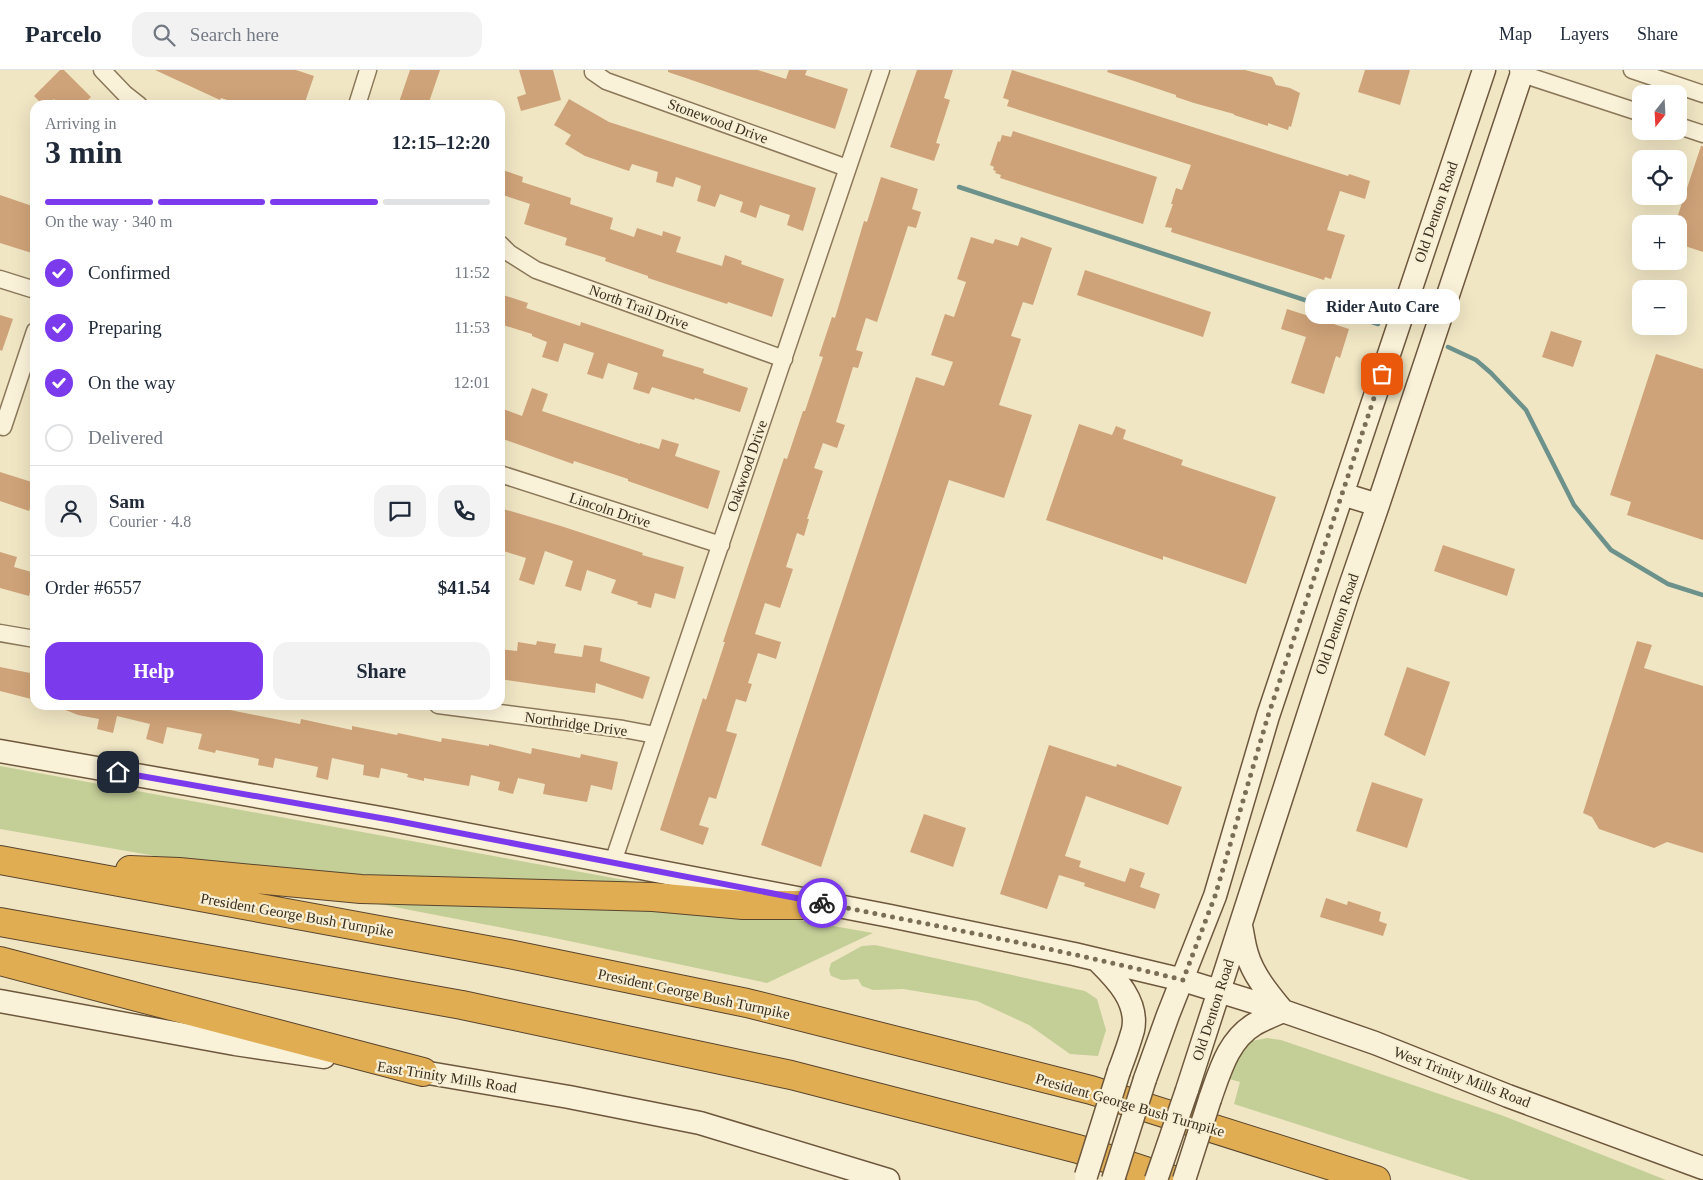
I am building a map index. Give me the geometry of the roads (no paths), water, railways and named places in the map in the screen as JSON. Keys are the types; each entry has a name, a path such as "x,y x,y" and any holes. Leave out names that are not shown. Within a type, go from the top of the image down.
{"highway":[{"path":"12,863 180,872 361,889 653,897 743,906 829,905"},
{"name":"President George Bush Turnpike","path":"12,863 509,954 747,1003 1091,1090 1376,1180"},
{"path":"0,922 462,1005 781,1072 1078,1149 1173,1180"},
{"path":"0,960 423,1072"}],"main road":[{"name":"Old Denton Road","path":"1113,1180 1145,1079 1215,896 1268,716 1484,70"},
{"name":"Old Denton Road","path":"1156,1180 1241,924 1303,728 1521,71"},
{"path":"1342,494 1378,505"},
{"path":"1268,716 1303,728"},
{"path":"0,751 392,820 890,916 1097,960 1183,980 1218,991"},
{"path":"1184,1180 1225,1056 1237,1040 1254,1024 1284,1010 1266,990 1254,970 1247,954 1241,924"},
{"path":"1085,1178 1133,1028 1132,1007 1118,981 1097,960"},
{"name":"West Trinity Mills Road","path":"1218,991 1284,1010 1376,1043 1508,1096 1703,1168"},
{"name":"East Trinity Mills Road","path":"0,1001 235,1044 423,1072 638,1110 700,1123 888,1180"}],"street":[{"path":"102,70 133,100"},
{"path":"359,100 368,70"},
{"name":"Stonewood Drive","path":"593,70 606,81 847,168"},
{"name":"Oakwood Drive","path":"613,862 881,70"},
{"path":"1632,70 1703,94"},
{"path":"1521,71 1632,110"},
{"path":"1688,129 1703,134"},
{"name":"North Trail Drive","path":"505,249 536,270 784,358"},
{"path":"0,279 30,288"},
{"path":"3,426 30,346"},
{"name":"Lincoln Drive","path":"505,476 721,545"},
{"path":"0,633 30,638"},
{"name":"Northridge Drive","path":"477,710 623,729 655,735"}],"waterway":[{"path":"959,187 1378,324"},
{"path":"1448,347 1476,360 1526,410 1574,505 1611,550 1668,584 1703,595"}],"place":[{"name":"Rider Auto Care","path":"1382,374"}]}
